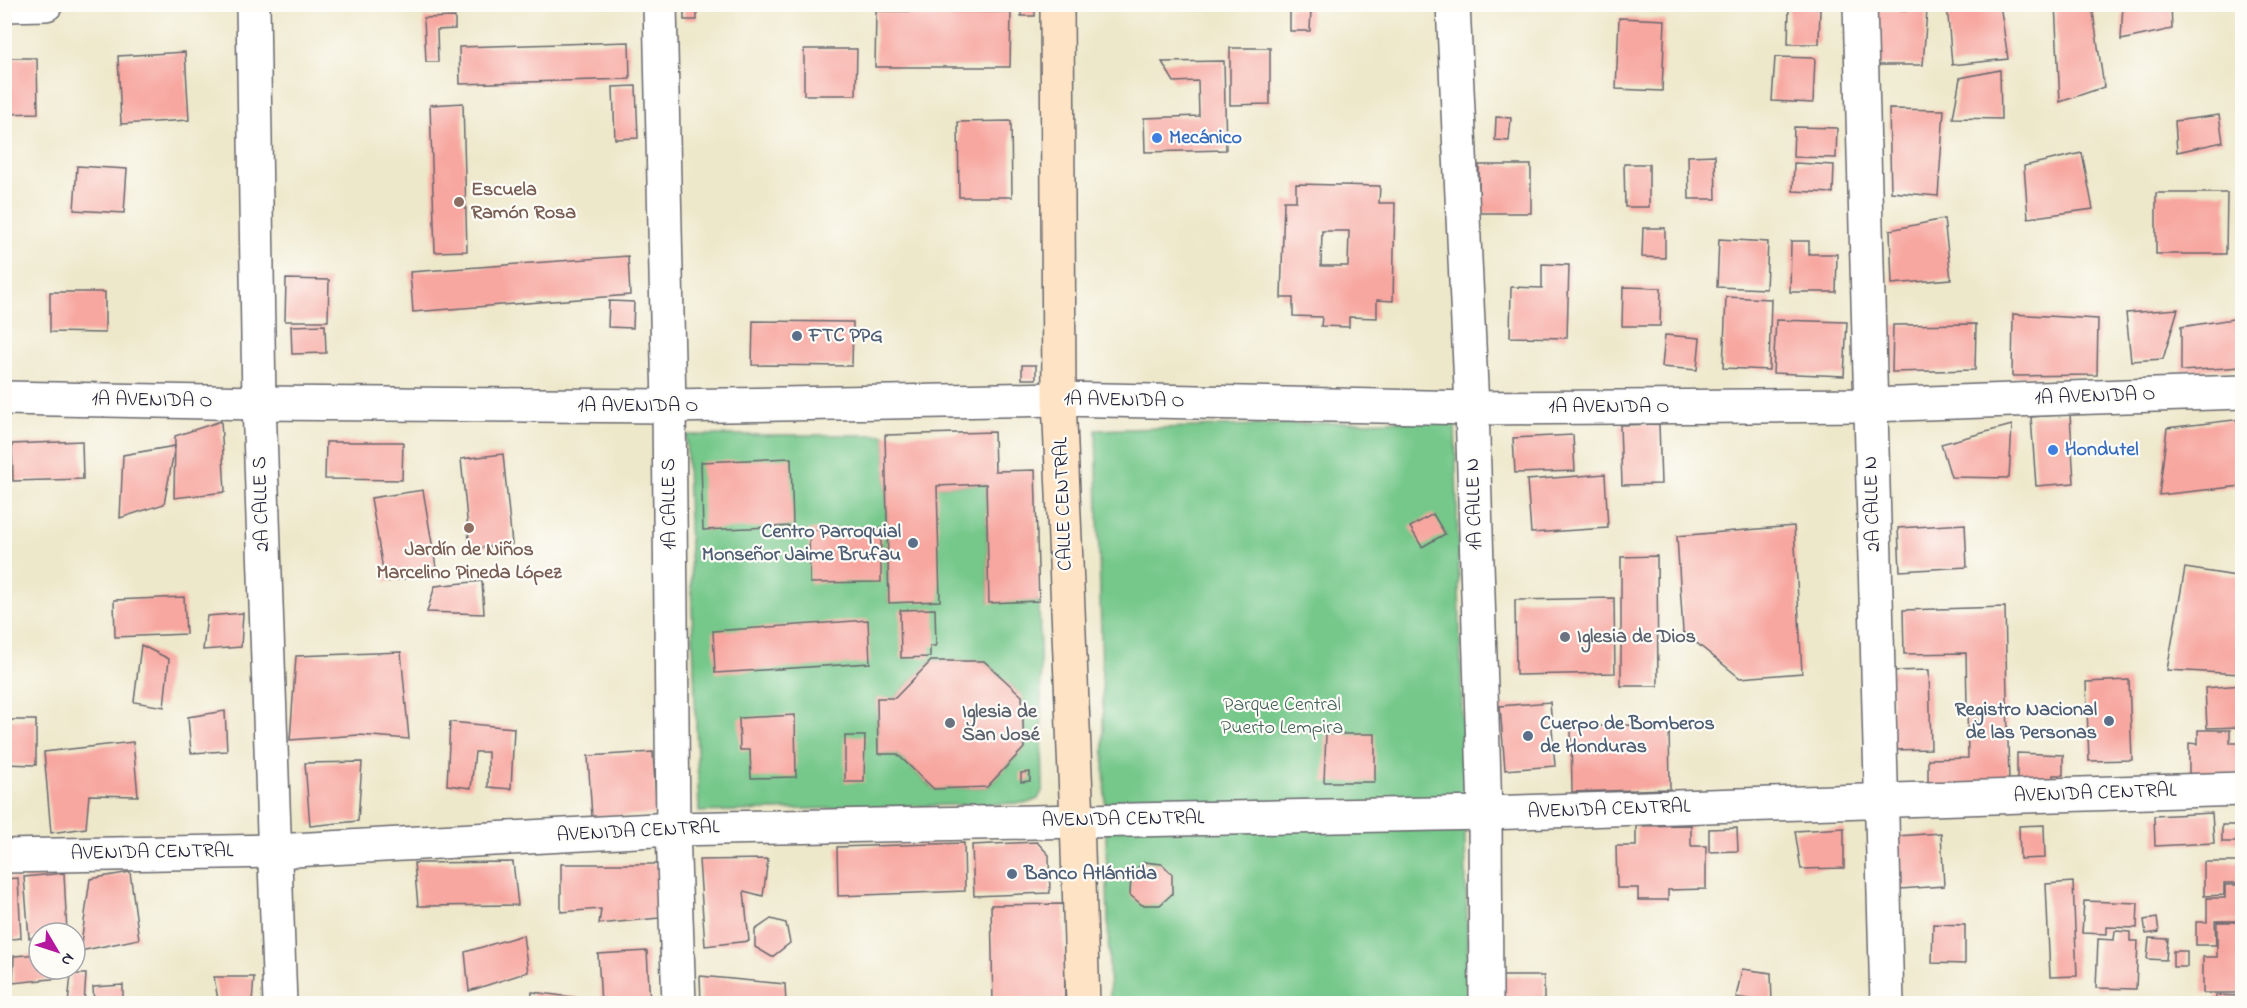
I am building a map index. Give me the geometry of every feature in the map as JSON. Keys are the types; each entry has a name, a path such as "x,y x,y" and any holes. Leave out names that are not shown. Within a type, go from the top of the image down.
{"street":[{"path":"4,5 46,4"},
{"name":"2A CALLE S","path":"254,4 259,403 280,1004"},
{"name":"1A CALLE S","path":"660,4 669,406 673,829 679,1004"},
{"name":"CALLE CENTRAL","path":"1057,4 1059,399 1083,1004"},
{"name":"1A CALLE N","path":"1453,4 1472,408 1485,813 1486,1004"},
{"name":"2A CALLE N","path":"1860,4 1887,1004"},
{"name":"1A AVENIDA O","path":"4,398 259,403 669,406 1059,399 1472,408 1870,405 2242,392"},
{"name":"AVENIDA CENTRAL","path":"4,855 274,851 673,829 1485,813 2242,789"}],"green space":[{"name":"Parque Central Puerto Lempira","path":"1455,419 1469,1003 1110,1003 1096,430"},
{"path":"686,435 885,435 889,603 937,486 986,484 989,602 1039,601 1043,789 1038,799 1028,803 699,812","holes":["931,661 984,661 1022,696 1024,748 987,787 934,789 897,754 878,754 877,699 895,698"]}],"building":[{"path":"1021,4 1035,4 1035,16 1021,16"},
{"path":"1947,4 2000,4 2008,59 1952,65"},
{"path":"2055,4 2092,6 2104,87 2060,102"},
{"path":"2123,4 2171,4 2172,29 2121,40"},
{"path":"684,6 697,6 697,20 684,20"},
{"path":"1789,7 1820,8 1819,44 1788,44"},
{"path":"1290,8 1311,9 1310,31 1290,31"},
{"path":"1876,10 1927,10 1923,65 1878,65"},
{"path":"876,11 1011,12 1010,67 875,67"},
{"path":"455,17 455,29 437,30 438,62 426,62 424,18"},
{"path":"1619,18 1665,20 1662,91 1616,89"},
{"path":"629,42 630,79 460,84 459,47"},
{"path":"1230,48 1270,48 1270,104 1230,105"},
{"path":"804,49 857,49 856,95 804,95"},
{"path":"185,52 189,120 121,124 118,56"},
{"path":"1775,57 1815,58 1813,103 1772,101"},
{"path":"4,58 37,58 38,113 4,114"},
{"path":"1224,61 1226,150 1145,152 1144,118 1199,116 1198,81 1174,82 1162,62"},
{"path":"2000,70 2001,119 1953,118 1960,78"},
{"path":"636,86 638,138 615,139 613,87"},
{"path":"463,103 467,251 435,252 430,105"},
{"path":"1889,109 1944,110 1938,196 1891,192"},
{"path":"2219,115 2223,142 2177,152 2175,121"},
{"path":"1496,117 1511,118 1509,141 1495,140"},
{"path":"1011,121 1012,197 959,197 958,122"},
{"path":"1794,127 1837,128 1836,158 1793,157"},
{"path":"2082,153 2093,209 2028,218 2024,166"},
{"path":"1715,155 1716,199 1689,199 1688,156"},
{"path":"1794,163 1834,165 1833,193 1793,191"},
{"path":"1624,164 1649,164 1649,207 1625,207"},
{"path":"1479,165 1531,165 1531,213 1479,213"},
{"path":"77,166 127,169 124,213 74,210"},
{"path":"1296,184 1380,186 1379,203 1395,203 1393,301 1377,300 1377,318 1349,317 1349,327 1321,326 1322,317 1293,316 1293,298 1281,298 1284,201 1296,201","holes":["1322,231 1349,231 1348,266 1321,266"]},
{"path":"2156,193 2227,193 2226,254 2156,254"},
{"path":"1944,219 1951,279 1892,284 1890,230"},
{"path":"1643,228 1665,228 1665,258 1642,257"},
{"path":"1719,239 1768,242 1766,289 1717,287"},
{"path":"1791,241 1809,241 1809,254 1837,254 1836,292 1790,292"},
{"path":"628,256 630,295 413,312 410,272"},
{"path":"1542,264 1569,265 1567,338 1510,337 1511,287 1542,288"},
{"path":"286,279 329,280 328,321 285,321"},
{"path":"1623,287 1661,288 1660,326 1622,326"},
{"path":"50,292 105,292 105,333 50,332"},
{"path":"1726,297 1771,299 1769,370 1723,368"},
{"path":"609,301 634,302 633,328 608,327"},
{"path":"2178,309 2163,359 2131,361 2126,313"},
{"path":"2013,314 2098,319 2097,375 2012,376"},
{"path":"2239,318 2242,367 2181,371 2181,327"},
{"path":"1776,320 1847,322 1844,376 1773,373"},
{"path":"753,321 853,322 852,366 752,365"},
{"path":"1976,324 1975,370 1892,372 1893,325"},
{"path":"325,325 326,353 292,354 291,326"},
{"path":"1665,335 1700,338 1697,370 1662,367"},
{"path":"1022,365 1036,365 1036,379 1022,379"},
{"name":"Hondutel","path":"2070,414 2074,483 2036,486 2031,417"},
{"path":"2242,419 2242,486 2159,495 2167,428"},
{"path":"221,421 225,492 174,498 175,436"},
{"path":"1659,424 1661,484 1622,485 1620,425"},
{"path":"2012,425 2009,478 1951,477 1941,444"},
{"name":"Centro Parroquial Monseñor Jaime Brufau","path":"994,432 995,471 1035,470 1039,601 989,603 986,484 937,486 940,601 889,603 885,435"},
{"path":"1573,435 1575,471 1515,473 1513,438"},
{"path":"82,441 83,479 13,481 12,444"},
{"path":"326,442 403,442 402,480 325,479"},
{"path":"175,446 164,504 120,518 123,455"},
{"path":"503,454 512,544 470,549 461,459"},
{"path":"791,458 793,526 703,530 701,462"},
{"path":"1605,474 1608,528 1531,533 1527,480"},
{"path":"423,490 437,573 385,582 371,498"},
{"path":"1433,514 1445,534 1422,547 1410,527"},
{"path":"1965,524 1967,567 1900,571 1898,528"},
{"path":"1794,526 1802,673 1740,678 1683,632 1677,536"},
{"path":"881,528 881,582 810,583 809,530"},
{"path":"1657,556 1658,686 1621,686 1621,557"},
{"path":"2185,568 2242,577 2242,674 2167,670"},
{"path":"482,581 484,614 427,612 435,586"},
{"path":"184,597 186,634 115,637 114,600"},
{"name":"Iglesia de Dios","path":"1614,598 1615,673 1516,675 1515,600"},
{"path":"2005,607 2009,784 1928,787 1928,759 1968,758 1966,653 1904,654 1903,610"},
{"path":"935,609 936,646 930,646 930,657 901,658 900,610"},
{"path":"243,613 241,647 203,650 207,616"},
{"path":"868,620 870,663 715,673 713,631"},
{"path":"141,645 169,659 164,707 134,702"},
{"path":"401,652 409,739 359,735 290,740 296,656"},
{"name":"Iglesia de San José","path":"931,661 984,661 1022,696 1024,748 987,787 934,789 897,754 878,754 877,698 895,698"},
{"path":"1929,670 1931,749 1892,750 1891,671"},
{"name":"Registro Nacional de las Personas","path":"2129,680 2132,760 2089,761 2086,682"},
{"path":"2242,685 2242,727 2207,728 2205,688"},
{"name":"Cuerpo de Bomberos de Honduras","path":"1550,702 1555,766 1505,770 1500,706"},
{"path":"225,711 227,751 191,753 188,717"},
{"path":"795,715 796,777 751,778 750,750 740,750 739,718"},
{"path":"4,720 36,720 36,765 4,764"},
{"path":"450,722 514,728 511,789 488,787 488,752 475,752 471,788 447,785"},
{"path":"1669,724 1670,789 1572,792 1571,727"},
{"path":"2198,730 2230,730 2230,743 2242,743 2242,775 2189,775 2189,743 2198,744"},
{"path":"1326,734 1375,734 1375,782 1324,782"},
{"path":"845,736 865,736 864,782 845,782"},
{"path":"133,742 138,796 89,795 86,828 51,833 44,752"},
{"path":"653,752 657,814 592,817 588,756"},
{"path":"2017,753 2063,755 2063,775 2053,775 2053,782 2017,782"},
{"path":"362,762 358,821 310,826 305,763"},
{"path":"1030,772 1030,781 1021,782 1021,773"},
{"path":"2212,813 2214,843 2155,846 2154,816"},
{"path":"1691,825 1691,846 1706,846 1706,889 1668,890 1668,900 1638,900 1638,888 1617,888 1616,846 1636,846 1636,826"},
{"path":"2044,825 2045,858 2020,859 2019,826"},
{"path":"2222,825 2242,825 2242,842 2222,842"},
{"path":"1737,828 1738,851 1709,852 1709,829"},
{"path":"1844,828 1844,868 1801,869 1795,831"},
{"path":"1941,833 1944,886 1900,889 1897,836"},
{"name":"Banco Atlántida","path":"1037,842 1049,855 1050,893 974,896 972,845"},
{"path":"964,843 965,891 838,896 837,847"},
{"path":"768,859 763,896 744,891 749,941 705,946 699,860"},
{"path":"513,862 518,905 418,906 414,863"},
{"path":"1144,862 1162,864 1172,874 1172,894 1160,905 1142,905 1130,895 1131,874"},
{"path":"2204,862 2242,862 2242,883 2224,883 2224,895 2204,896"},
{"path":"561,864 660,864 659,918 599,924 601,909 561,912"},
{"path":"130,872 139,939 87,950 87,921 84,921 90,879"},
{"path":"64,873 66,921 28,921 24,877"},
{"path":"18,878 21,938 4,940 4,879"},
{"path":"2073,882 2077,976 2050,977 2046,884"},
{"path":"2225,885 2242,885 2242,921 2215,921 2216,945 2196,945 2196,922 2207,922 2207,898 2225,898"},
{"path":"2084,901 2138,903 2137,928 2107,927 2107,934 2082,933"},
{"path":"1064,904 1065,1004 993,1004 991,905"},
{"path":"2157,918 2159,932 2146,934 2144,920"},
{"path":"771,919 786,923 790,943 772,957 755,947 755,930"},
{"path":"2217,922 2242,922 2242,993 2203,993 2203,957 2217,957"},
{"path":"1933,924 1965,925 1965,964 1932,963"},
{"path":"2115,931 2130,932 2130,941 2138,941 2136,989 2096,988 2098,939 2114,940"},
{"path":"523,935 528,972 469,991 465,952"},
{"path":"2149,938 2168,939 2166,960 2147,959"},
{"path":"647,951 650,1004 601,1004 598,954"},
{"path":"2173,951 2187,951 2187,967 2173,967"},
{"path":"27,955 27,981 32,981 13,983 14,956"},
{"path":"1742,969 1771,973 1772,1003 1736,997"},
{"path":"700,976 785,984 786,1004 701,1004"},
{"path":"1502,976 1544,976 1544,1004 1502,1004"},
{"path":"214,977 254,977 252,1002 218,1000"},
{"path":"70,981 86,981 84,1004 68,1004"},
{"path":"123,985 123,1004 94,1004 93,987"},
{"path":"532,992 579,998 579,1004 531,1004"},
{"path":"2216,995 2242,996 2242,1004 2216,1004"}],"place":[{"name":"Mecánico","path":"1157,138"},
{"name":"Escuela Ramón Rosa","path":"459,202"},
{"name":"FTC PPG","path":"797,336"},
{"name":"Hondutel","path":"2053,450"},
{"name":"Jardín de Niños Marcelino Pineda López","path":"469,528"},
{"name":"Centro Parroquial Monseñor Jaime Brufau","path":"913,543"},
{"name":"Iglesia de Dios","path":"1565,637"},
{"name":"Registro Nacional de las Personas","path":"2109,721"},
{"name":"Iglesia de San José","path":"950,723"},
{"name":"Cuerpo de Bomberos de Honduras","path":"1528,736"},
{"name":"Banco Atlántida","path":"1012,874"}]}
